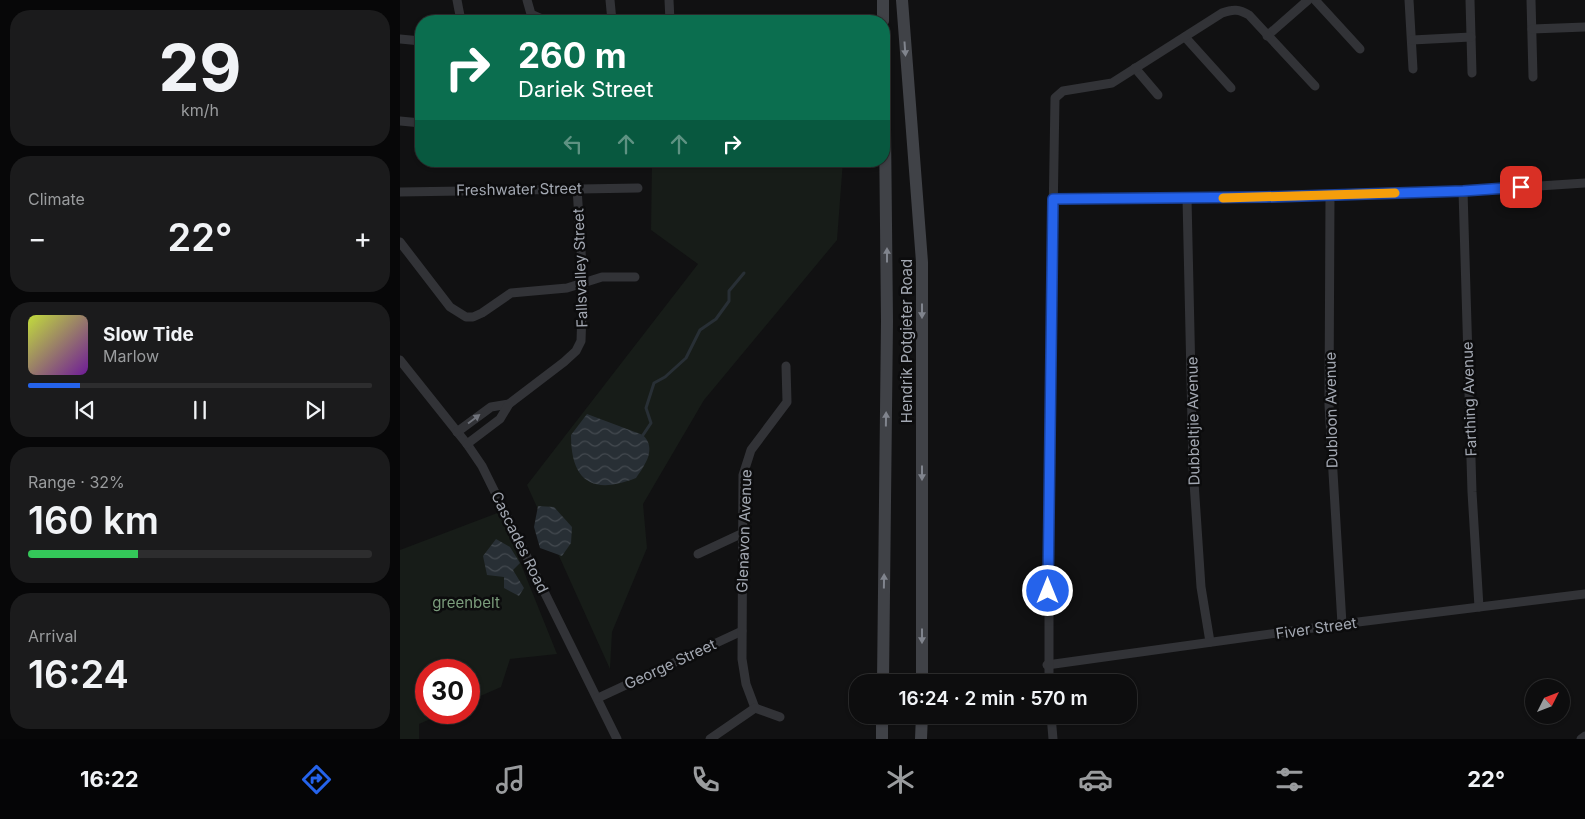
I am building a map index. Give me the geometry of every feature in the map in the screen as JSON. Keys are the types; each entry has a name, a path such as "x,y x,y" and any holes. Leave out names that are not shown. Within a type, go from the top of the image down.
{"main road":[{"path":"883,0 884,15"},
{"name":"Hendrik Potgieter Road","path":"902,0 922,262 922,674"},
{"name":"Hendrik Potgieter Road","path":"883,674 887,321 885,167"},
{"path":"882,724 882,739"},
{"path":"921,739 922,724"}],"street":[{"path":"457,0 460,15"},
{"path":"527,0 531,14 533,15"},
{"path":"610,0 611,15"},
{"path":"669,0 670,15"},
{"path":"1267,36 1308,0"},
{"path":"1315,0 1360,49"},
{"path":"1409,0 1414,69"},
{"path":"1470,0 1472,72"},
{"path":"1532,0 1533,76"},
{"path":"1048,674 1053,104 1055,98 1062,91 1112,83 1222,13 1232,10 1240,10 1249,15 1315,86"},
{"path":"1532,29 1585,27"},
{"path":"1185,37 1231,88"},
{"path":"1412,40 1471,37"},
{"path":"400,39 415,40"},
{"path":"1134,68 1158,95"},
{"path":"400,121 415,122"},
{"path":"1053,199 1330,195 1463,191 1585,183"},
{"name":"Fallsvalley Street","path":"467,444 500,419 509,404 576,351 583,331 583,282 577,188"},
{"name":"Freshwater Street","path":"400,192 638,188"},
{"name":"Farthing Avenue","path":"1463,191 1472,492 1480,607"},
{"name":"Dubloon Avenue","path":"1330,195 1329,404 1342,624"},
{"name":"Dubbeltjie Avenue","path":"1187,198 1194,476 1201,587 1210,642"},
{"path":"400,242 450,308 460,315 473,318 511,293 567,288 602,277 635,276"},
{"name":"Cascades Road","path":"400,360 467,444 507,514 617,739"},
{"name":"Glenavon Avenue","path":"756,708 744,675 742,630 745,467 751,450 786,402 786,366"},
{"name":"Fallsvalley Street","path":"457,432 491,406 509,404"},
{"path":"698,554 743,532"},
{"name":"Fiver Street","path":"1047,666 1342,624 1585,594"},
{"name":"George Street","path":"598,698 742,630"},
{"path":"710,739 756,708 780,717"},
{"path":"1052,724 1053,739"},
{"path":"1581,739 1585,736"}],"green space":[{"path":"652,167 843,167 837,240 704,400 643,504 647,548 612,632 610,669 527,485 698,264 651,230"},
{"name":"greenbelt","path":"500,512 557,654 510,659 501,687 480,696 480,659 415,659 415,724 419,724 419,739 400,739 400,550"}],"water":[{"path":"587,414 643,435 647,440 649,446 648,457 636,478 608,485 587,481 580,474 572,451 571,435"},
{"path":"538,506 554,507 572,527 571,543 562,556 540,548 534,527"},
{"path":"496,539 510,547 520,563 513,570 524,588 519,596 504,588 504,577 487,575 483,556"}],"waterway":[{"path":"643,435 651,423 646,408 654,383 665,377 686,358 700,330 716,319 729,301 729,291 744,273"}],"slow traffic":[{"path":"1223,198 1395,193"}],"route":[{"path":"1048,591 1053,199 1113,200 1266,197 1463,191 1521,187"}]}
